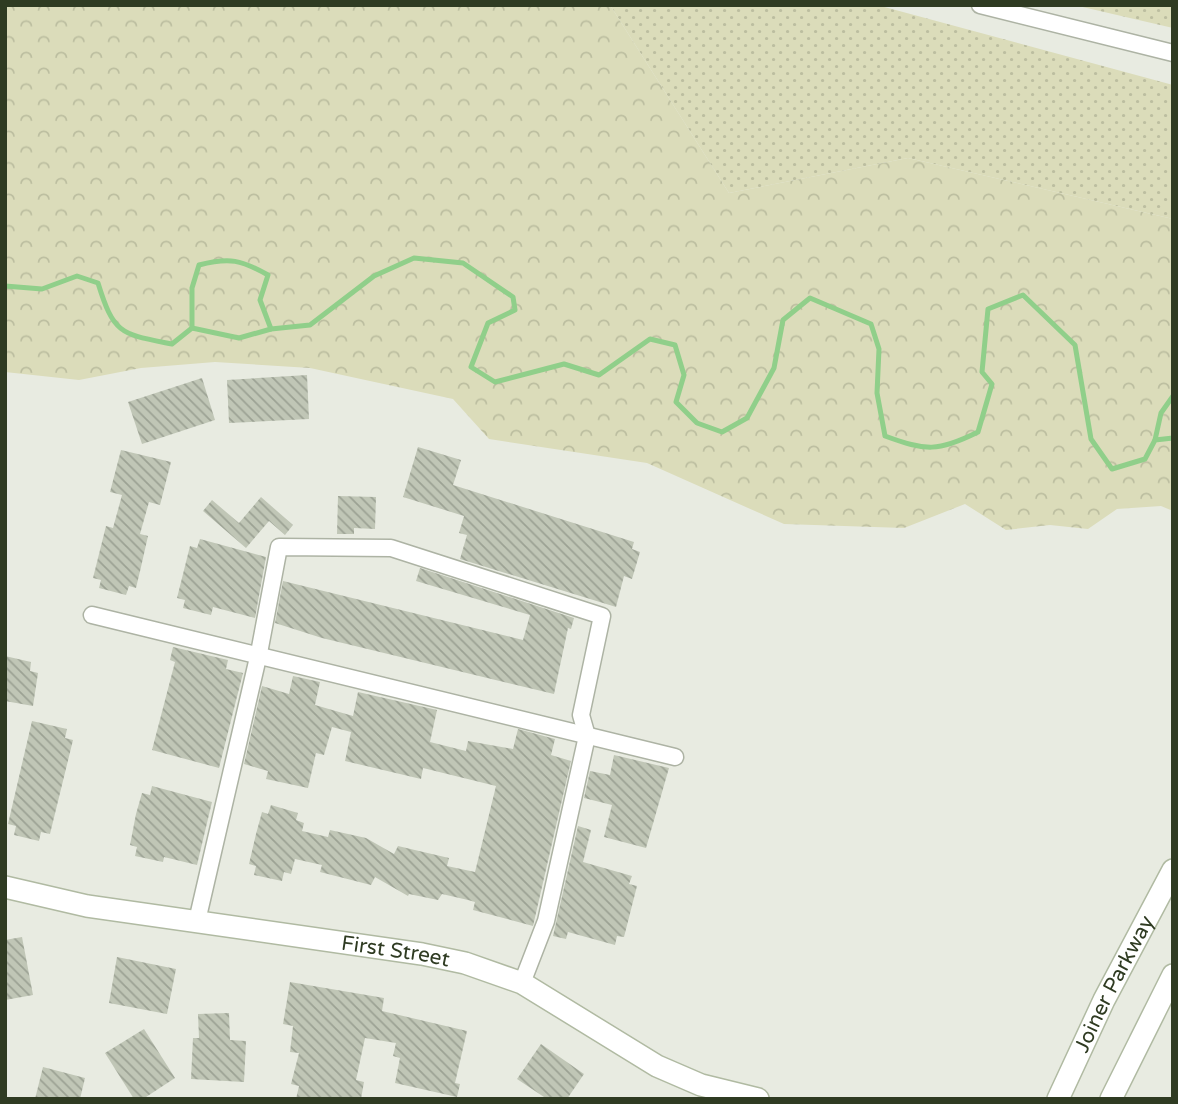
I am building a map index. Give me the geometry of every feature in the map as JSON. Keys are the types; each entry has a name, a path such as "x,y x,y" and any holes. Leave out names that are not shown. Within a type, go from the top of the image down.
{"street":[{"path":"980,5 1173,52"},
{"path":"197,921 259,653 279,547 391,548 602,616 581,715 587,736 546,921 522,983"},
{"path":"92,615 259,653 675,757"},
{"name":"Joiner Parkway","path":"1058,1099 1104,1000 1173,870"},
{"name":"First Street","path":"5,887 87,906 422,954 465,963 522,983 699,1092 758,1099"},
{"path":"1111,1099 1173,975"}],"green space":[{"path":"5,5 610,5 729,193 908,158 1173,219 1173,511 1161,506 1117,509 1088,529 1050,525 1006,530 965,504 904,528 784,524 647,463 489,439 453,399 310,368 215,362 141,368 79,380 5,372"},
{"path":"610,5 877,5 1173,85 1173,219 908,158 729,193"},
{"path":"1074,5 1173,5 1173,28"}],"building":[{"path":"307,375 309,419 229,423 227,380"},
{"path":"202,378 215,420 142,444 128,402"},
{"path":"418,447 461,460 453,485 634,542 632,549 640,552 632,579 624,576 616,607 460,559 467,535 459,533 464,516 403,497"},
{"path":"121,450 171,462 160,505 149,502 140,534 148,536 136,588 129,586 126,595 99,588 101,580 93,578 106,526 113,528 122,495 110,492"},
{"path":"338,496 376,497 375,529 354,528 354,534 337,534"},
{"path":"261,497 293,525 285,535 269,521 246,548 203,511 212,500 239,523"},
{"path":"200,539 266,557 255,618 213,607 211,615 183,608 185,600 177,598 190,546 197,548"},
{"path":"420,568 574,618 571,629 568,628 554,694 322,638 275,623 283,581 523,640 530,615 416,581"},
{"path":"173,647 228,660 226,669 243,673 219,768 152,750 175,662 170,660"},
{"path":"5,656 31,662 30,671 38,673 33,706 5,701"},
{"path":"293,676 320,682 315,705 353,716 358,692 437,710 430,742 466,751 468,741 513,749 518,729 555,739 551,755 571,761 533,926 473,910 475,902 468,900 442,894 438,900 409,894 408,896 375,877 371,885 320,872 322,865 295,859 291,874 284,872 282,881 254,875 256,866 249,864 256,834 262,812 268,814 271,805 298,813 296,820 304,823 302,831 328,837 330,830 366,838 394,854 398,846 449,858 447,866 475,872 496,786 423,768 421,779 345,761 351,732 332,727 324,755 316,753 308,788 266,779 268,771 244,764 262,686 289,694"},
{"path":"32,721 67,729 65,738 73,740 50,834 41,832 39,841 14,835 16,826 8,824"},
{"path":"614,755 669,768 646,848 604,837 612,805 584,798 590,771 610,775"},
{"path":"152,786 212,802 197,865 164,857 163,862 135,856 137,847 130,845 136,814 142,793 150,795"},
{"path":"578,826 591,830 583,862 632,876 629,884 637,886 624,937 617,936 615,945 568,932 566,939 553,936"},
{"path":"22,937 33,995 5,1000 5,940"},
{"path":"117,957 176,969 167,1014 109,1003"},
{"path":"290,982 384,998 382,1011 467,1031 455,1083 460,1084 457,1097 395,1083 400,1058 393,1056 396,1043 365,1038 356,1080 364,1082 361,1099 296,1099 299,1086 291,1084 299,1053 290,1052 293,1026 283,1024"},
{"path":"229,1013 230,1040 246,1041 244,1082 191,1079 193,1038 199,1038 198,1014"},
{"path":"144,1029 175,1078 143,1099 134,1099 105,1053"},
{"path":"541,1044 584,1074 567,1099 547,1099 517,1079"},
{"path":"43,1067 85,1078 80,1099 35,1099"}],"waterway":[{"path":"5,286 42,289 77,276 98,283 109,313 122,329 141,338 172,344 192,328 239,338 271,329 310,325 374,276 414,258 463,263 513,297 515,310 488,323 471,367 495,382 564,364 599,375 650,339 675,345 684,375 676,402 697,423 722,432 747,418 774,368 783,320 810,298 871,324 879,349 877,393 885,436 922,447 942,446 978,432 992,384 982,372 988,309 1023,295 1075,345 1091,439 1112,469 1145,459 1155,440 1173,438"},
{"path":"192,328 192,288 199,265 235,261 268,275 260,300 271,329"},
{"path":"1155,440 1161,413 1173,396"}]}
